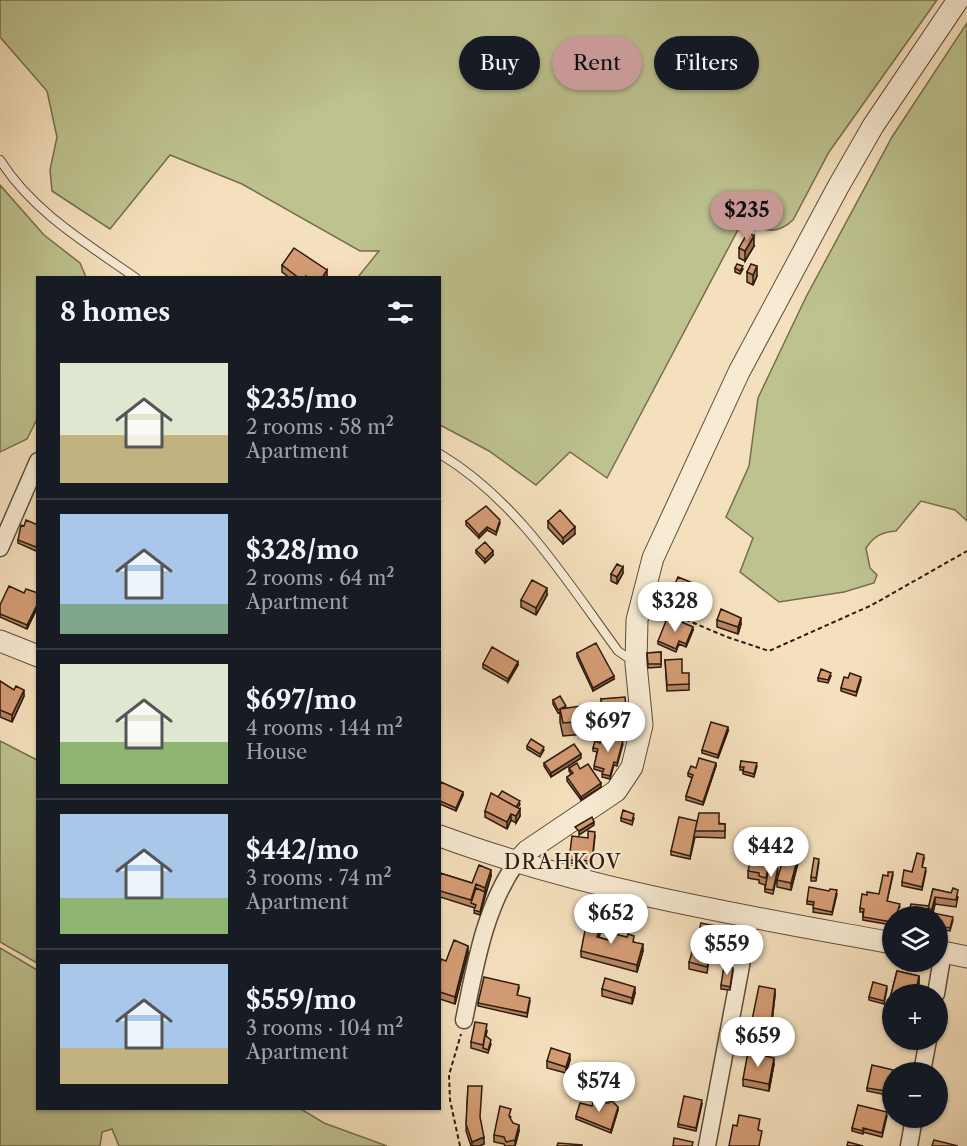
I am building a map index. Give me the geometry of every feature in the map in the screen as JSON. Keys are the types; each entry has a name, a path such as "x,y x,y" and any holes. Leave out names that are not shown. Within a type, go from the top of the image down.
{"street":[{"path":"464,1020 475,965 490,916 505,879 527,851 611,795 625,779 637,751 642,725 635,636 653,558 739,372 873,126 958,0"},
{"path":"0,548 36,466"},
{"path":"0,641 36,655"},
{"path":"441,836 516,863 750,918 882,941"},
{"path":"707,1146 750,918"},
{"path":"948,953 967,957"},
{"path":"909,1146 912,1128"}],"lane":[{"path":"0,160 13,180 50,218 133,276"},
{"path":"441,455 477,480 544,548 618,651 636,664"}],"path":[{"path":"642,601 727,637 769,651 872,605 967,551"},
{"path":"460,1146 450,1100 449,1075 464,1020"}],"green space":[{"path":"0,0 937,0 829,152 793,220 777,230 740,226 607,478 570,452 536,485 489,451 441,426 441,276 359,276 379,251 360,251 242,184 170,155 110,229 52,191 50,170 57,137 47,91 0,37"},
{"path":"967,23 967,521 955,510 921,501 896,531 879,535 866,548 870,568 877,575 874,583 844,592 779,602 740,572 753,538 726,517 749,466 758,398 806,297 892,137"},
{"path":"0,185 44,235 80,263 86,276 36,276 36,421 27,439 0,452"},
{"path":"0,741 36,759 36,962 0,942"},
{"path":"0,948 36,969 36,1110 303,1110 324,1123 387,1146 119,1146 112,1129 102,1132 100,1146 0,1146"}],"building":[{"path":"748,232 754,236 745,251 739,248"},
{"path":"294,248 327,270 323,276 296,276 282,265"},
{"path":"737,264 743,266 740,271 735,268"},
{"path":"751,264 757,266 753,275 747,272"},
{"path":"486,506 500,520 496,532 487,527 479,535 466,521"},
{"path":"560,510 575,527 563,538 548,521"},
{"path":"26,520 36,524 36,547 18,540 21,525 24,526"},
{"path":"485,542 493,551 485,559 476,550"},
{"path":"617,564 623,567 617,577 611,574"},
{"path":"678,577 700,586 692,604 670,595"},
{"path":"532,580 547,588 536,608 521,600"},
{"path":"9,586 24,593 26,589 36,592 36,607 27,625 0,614 0,605"},
{"path":"721,609 741,618 738,627 717,620"},
{"path":"668,616 693,627 686,644 679,641 676,649 658,641"},
{"path":"596,643 614,676 593,688 577,653"},
{"path":"492,647 518,662 508,679 483,664"},
{"path":"661,652 661,664 648,664 647,653"},
{"path":"682,659 682,673 689,673 689,684 667,685 665,660"},
{"path":"821,669 831,673 828,680 818,678"},
{"path":"850,673 861,677 856,692 841,688 844,677 848,678"},
{"path":"0,681 14,690 16,686 24,690 12,715 0,710"},
{"path":"560,696 566,706 558,710 553,700"},
{"path":"625,697 626,707 603,709 603,712 601,699"},
{"path":"581,706 585,721 563,723 560,709"},
{"path":"627,707 628,720 604,722 603,709"},
{"path":"595,709 600,718 585,721 582,711"},
{"path":"711,722 728,727 718,755 702,750"},
{"path":"602,735 623,740 617,763 614,762 610,776 602,774 604,769 594,766 598,749 593,748 595,741 600,743"},
{"path":"531,739 544,747 540,754 527,746"},
{"path":"574,744 581,754 551,773 544,763"},
{"path":"699,758 716,763 703,802 686,796 693,775 688,773 691,766 696,768"},
{"path":"741,761 757,763 754,774 743,771 744,767 740,767"},
{"path":"577,763 580,769 588,764 601,783 581,797 567,777 573,773 569,768"},
{"path":"441,782 463,792 456,808 441,801"},
{"path":"502,791 520,801 516,807 498,797"},
{"path":"491,793 520,809 516,816 511,814 507,822 485,811"},
{"path":"623,810 634,814 632,821 621,818"},
{"path":"699,813 719,813 719,824 725,824 725,831 695,831"},
{"path":"592,817 594,822 579,831 575,827"},
{"path":"679,817 697,821 690,856 671,851"},
{"path":"588,831 595,832 592,861 569,860 572,836 588,838"},
{"path":"785,853 798,857 791,883 777,880"},
{"path":"917,853 924,855 922,867 926,868 922,887 902,882 904,870 912,872"},
{"path":"814,858 819,859 816,878 811,877"},
{"path":"751,859 769,863 766,878 759,876 759,873 748,871"},
{"path":"479,865 491,870 485,888 476,884 471,900 441,891 441,873 472,883"},
{"path":"769,866 778,868 773,890 765,889"},
{"path":"888,872 893,872 887,901 900,904 899,906 882,906 882,920 863,917 864,909 860,908 862,894 867,895 867,892 879,894 883,875 888,876"},
{"path":"809,887 829,891 830,889 837,890 832,912 813,908 814,902 807,901"},
{"path":"476,888 485,892 480,912 474,910 476,905 471,903"},
{"path":"953,888 958,890 956,900 935,897 933,906 929,906 933,889 951,893"},
{"path":"948,916 953,917 950,928 948,928"},
{"path":"587,920 601,924 597,937 608,940 610,933 627,937 628,934 634,936 633,942 643,944 637,965 581,951"},
{"path":"701,923 725,928 720,952 710,949 710,946 696,943"},
{"path":"454,940 468,946 455,997 441,992 441,959 446,961"},
{"path":"695,943 710,946 707,967 689,962"},
{"path":"724,966 733,968 730,987 721,985"},
{"path":"897,972 919,976 917,984 894,984"},
{"path":"484,977 519,985 517,995 530,998 527,1013 478,1003"},
{"path":"605,978 635,987 632,998 602,989"},
{"path":"873,982 882,985 882,1000 869,997"},
{"path":"759,986 775,989 771,1024 752,1020"},
{"path":"475,1022 487,1024 483,1045 471,1042"},
{"path":"485,1035 491,1040 488,1050 483,1048"},
{"path":"551,1048 570,1054 566,1067 547,1061"},
{"path":"748,1052 774,1058 769,1084 743,1079"},
{"path":"872,1065 882,1067 882,1090 867,1088"},
{"path":"468,1086 482,1086 480,1117 484,1137 472,1142 466,1124"},
{"path":"684,1096 702,1100 696,1128 678,1124"},
{"path":"593,1101 608,1103 612,1101 618,1107 611,1130 576,1116 580,1103 592,1106"},
{"path":"858,1105 882,1111 882,1133 863,1128 863,1131 852,1128"},
{"path":"500,1106 511,1109 509,1116 513,1123 519,1125 515,1140 506,1142 504,1137 494,1135"},
{"path":"739,1115 760,1119 758,1130 762,1131 759,1146 729,1146 733,1125 737,1126"},
{"path":"674,1138 693,1142 692,1146 673,1146"},
{"path":"934,1140 958,1146 932,1146"},
{"path":"848,1142 863,1146 847,1146"},
{"path":"558,1143 582,1145 582,1146 557,1146"}],"district":[{"name":"DRAHKOV","path":"563,862"}]}
